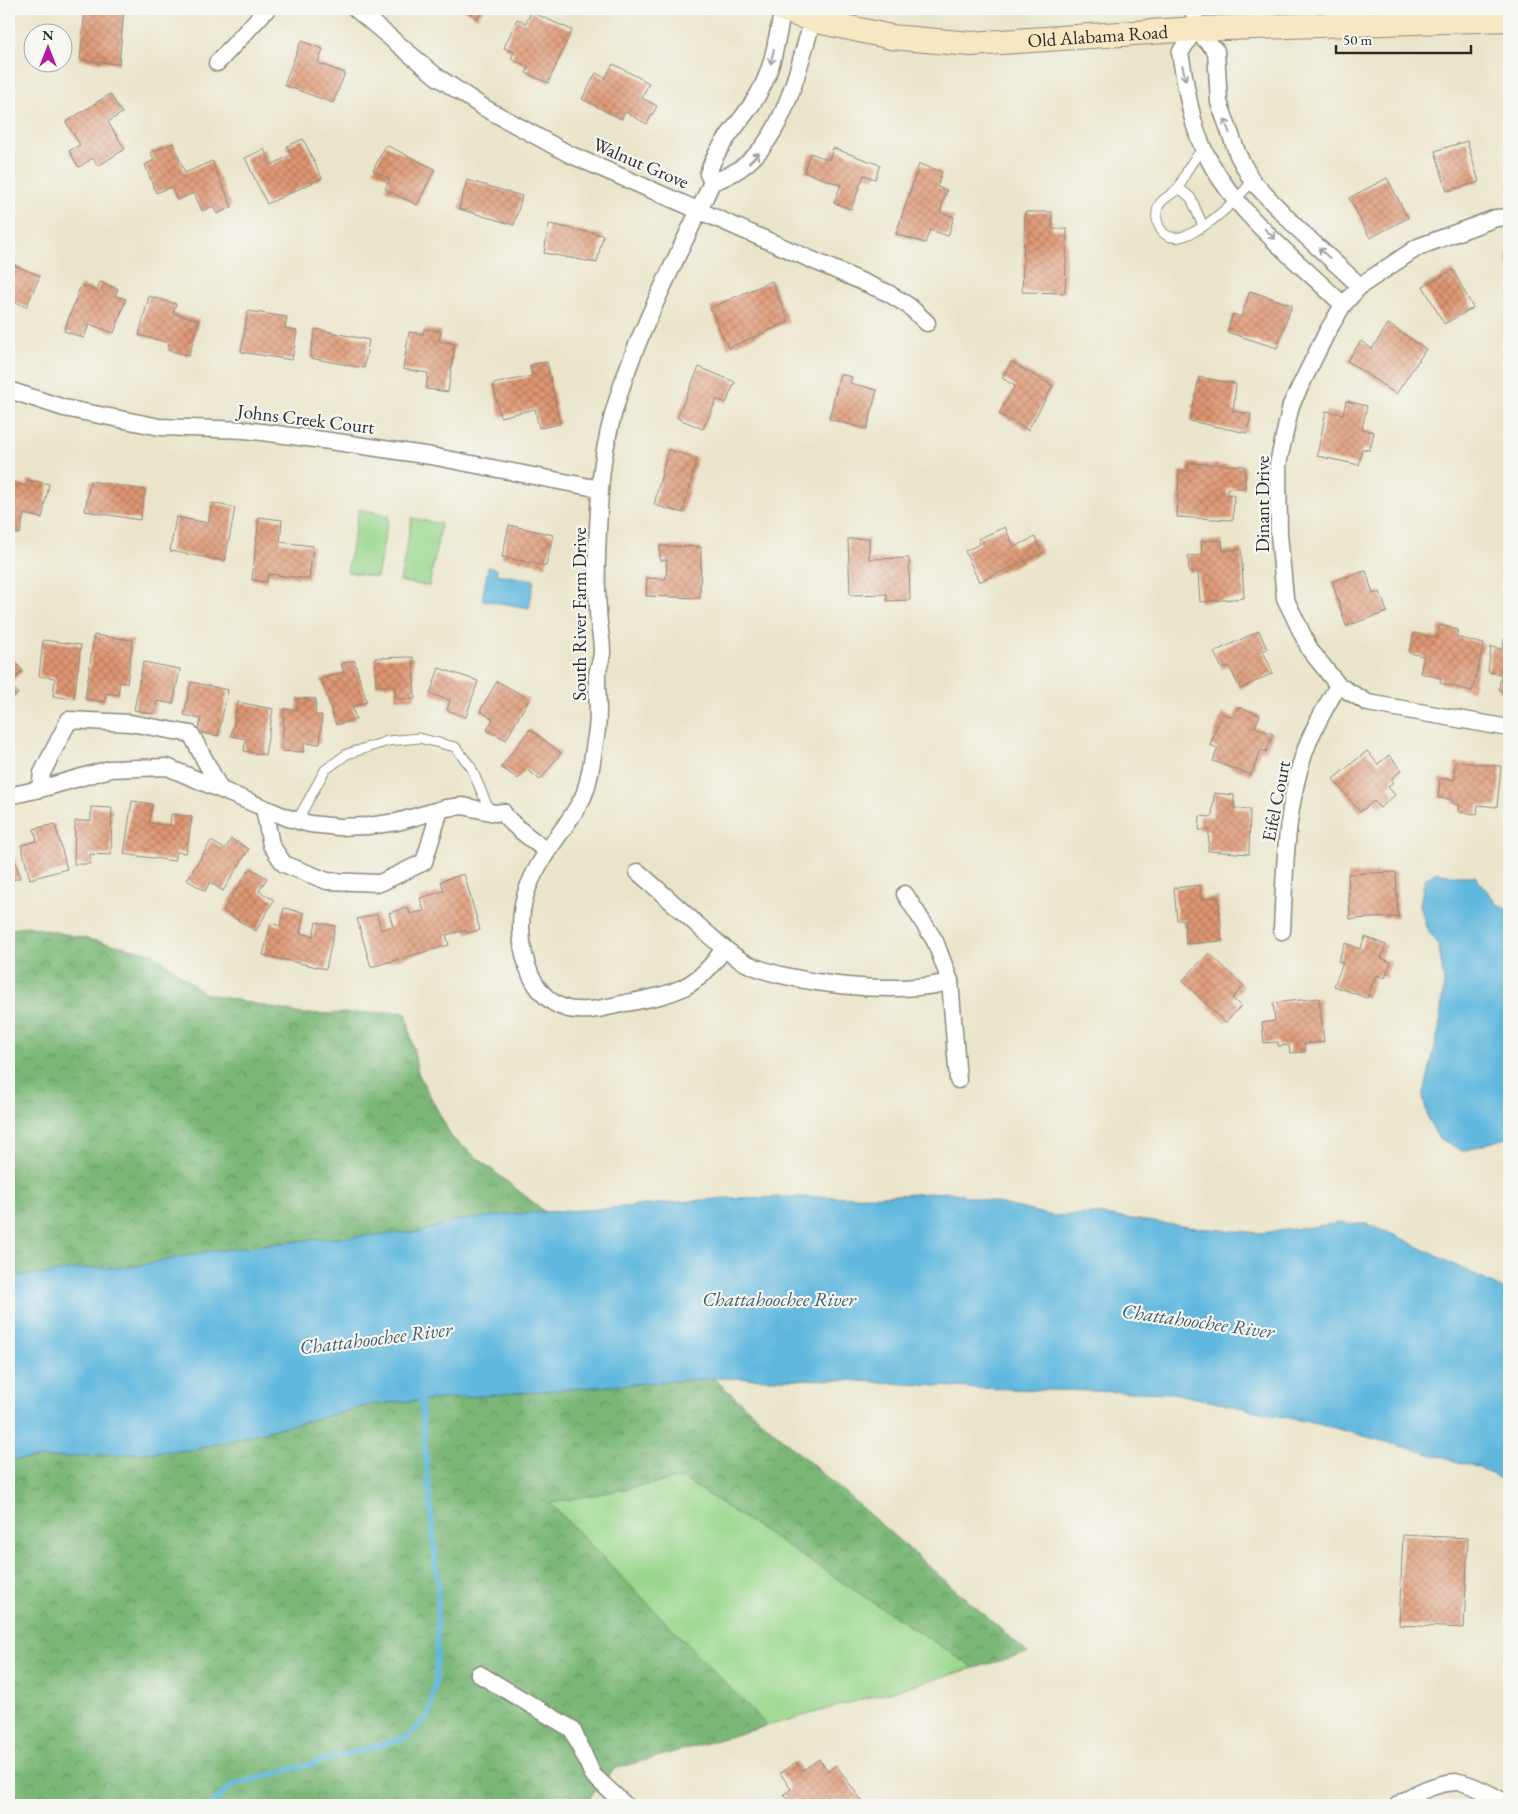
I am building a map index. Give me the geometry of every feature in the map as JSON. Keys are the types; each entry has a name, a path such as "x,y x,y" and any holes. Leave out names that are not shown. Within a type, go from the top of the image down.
{"main road":[{"name":"Old Alabama Road","path":"782,9 813,20 890,37 971,44 1195,19 1509,19"}],"street":[{"path":"217,63 267,9"},
{"name":"Walnut Grove","path":"356,9 402,49 483,107 568,154 888,293 909,306 927,323"},
{"name":"South River Farm Drive","path":"724,948 713,965 700,978 670,995 592,1010 570,1009 555,1004 542,995 534,982 526,959 522,933 523,908 528,887 546,851 583,797 597,733 597,674 602,655 597,608 600,489 613,412 622,382 678,253 712,182 708,174 713,156 746,115 762,87 770,64 782,9"},
{"path":"1195,19 1216,51 1219,102 1238,155 1252,181 1296,227 1360,286"},
{"path":"1195,19 1180,53 1192,110 1203,148 1222,184 1343,304"},
{"path":"712,182 730,176 743,168 772,134 781,116 813,20"},
{"path":"1192,110 1219,102"},
{"name":"Dinant Drive","path":"1509,217 1496,218 1418,246 1360,286 1343,304 1291,405 1278,464 1279,534 1285,598 1310,650 1338,685 1368,703 1509,728"},
{"name":"Johns Creek Court","path":"9,390 64,408 160,427 246,430 330,440 431,456 600,489"},
{"name":"Eifel Court","path":"1282,932 1285,862 1294,790 1308,742 1338,685"},
{"path":"40,789 42,773 69,720 130,723 191,734 220,790"},
{"path":"9,796 110,769 167,767 297,821 340,826 368,826 397,822 440,810 463,806 490,812 503,812 506,819 526,833 546,851"},
{"path":"264,808 271,845 284,864 327,881 380,883 424,862 440,810"},
{"path":"638,872 724,948 740,960 758,969 820,982 900,989 938,985 950,981"},
{"path":"906,894 935,941 950,981 958,1080"},
{"path":"479,1674 572,1730 593,1775 625,1805"},
{"path":"1398,1805 1415,1792 1458,1782 1508,1805"}],"lane":[{"path":"1203,148 1186,172 1179,188 1163,200 1156,211 1158,224 1164,233 1171,238 1180,238 1203,226 1236,199 1252,181"},
{"path":"1179,188 1191,198 1203,226"},
{"path":"297,821 325,770 347,754 388,741 419,738 455,747 472,767 490,812"}],"green space":[{"path":"359,509 389,515 377,577 347,572"},
{"path":"412,518 441,524 429,586 400,581"},
{"path":"27,926 153,953 204,993 302,1014 406,1012 418,1073 452,1138 597,1253 9,1313 9,930"},
{"path":"713,1378 1028,1653 974,1668 682,1478 550,1503 767,1726 614,1769 584,1805 9,1805 9,1460 192,1450 374,1404"},
{"path":"683,1478 974,1668 767,1726 550,1503"}],"water":[{"path":"488,567 497,569 496,574 534,580 529,608 482,600"},
{"path":"1437,872 1457,876 1475,876 1498,905 1509,910 1509,1137 1463,1151 1438,1138 1429,1122 1423,1098 1439,1029 1444,981 1439,947 1426,927 1420,905 1425,879"},
{"name":"Chattahoochee River","path":"949,1192 1053,1216 1096,1214 1197,1228 1261,1233 1342,1223 1366,1224 1397,1236 1509,1292 1509,1483 1477,1467 1331,1427 1173,1393 969,1388 845,1380 713,1378 374,1404 192,1450 9,1460 9,1275 47,1274 74,1269 132,1267 205,1252 306,1240 419,1232 455,1221 510,1214 601,1209 726,1198 880,1196"}],"building":[{"path":"85,9 124,9 119,64 80,60"},
{"path":"463,9 484,9 477,18"},
{"path":"531,12 572,30 548,83 526,73 529,67 511,59 514,52 504,48 517,19 526,23"},
{"path":"301,41 323,49 318,63 345,73 333,103 284,85"},
{"path":"613,64 649,83 642,98 657,106 647,124 625,112 621,119 582,99 596,73 605,78"},
{"path":"110,94 122,113 108,122 125,149 98,166 93,158 79,167 69,151 80,145 66,122"},
{"path":"303,139 322,178 267,204 245,158 264,149 271,165 291,155 287,146"},
{"path":"1467,141 1479,182 1447,191 1435,151"},
{"path":"173,143 185,173 212,161 232,207 217,214 213,206 202,211 194,193 177,200 171,187 156,193 145,165 154,160 151,152"},
{"path":"386,145 435,169 417,205 385,189 390,179 373,170"},
{"path":"833,148 880,165 875,179 864,175 851,209 834,203 841,185 804,172 810,153 829,160"},
{"path":"919,164 942,172 937,187 947,190 940,212 954,217 948,236 930,230 925,243 896,234"},
{"path":"1387,178 1408,218 1370,238 1349,198"},
{"path":"467,180 522,196 514,225 459,209"},
{"path":"1025,212 1052,212 1052,229 1067,229 1065,293 1022,292"},
{"path":"549,224 603,235 597,263 544,253"},
{"path":"1509,252 1509,266 1508,266 1507,253"},
{"path":"9,263 40,276 26,307 9,299"},
{"path":"1453,270 1473,308 1444,324 1423,286"},
{"path":"772,281 789,322 728,348 710,308"},
{"path":"100,282 118,289 115,296 126,299 114,333 89,324 84,338 64,331 81,285 97,291"},
{"path":"1250,291 1292,305 1277,348 1227,332 1233,314 1241,317"},
{"path":"149,296 176,304 173,313 199,320 189,356 168,350 169,343 139,335"},
{"path":"248,311 287,317 285,328 297,331 292,360 241,352"},
{"path":"1388,324 1426,349 1396,394 1347,361 1361,341 1372,349"},
{"path":"315,329 369,340 364,368 310,358"},
{"path":"424,329 441,331 439,341 455,344 448,392 426,389 428,373 403,369 409,332 423,334"},
{"path":"547,362 560,424 539,428 535,409 500,417 493,384 532,376 530,365"},
{"path":"1011,362 1053,386 1028,430 999,414 1015,386 1002,378"},
{"path":"699,367 735,382 726,403 717,399 703,429 677,418"},
{"path":"840,374 852,377 850,383 877,390 867,429 829,419"},
{"path":"1199,377 1236,384 1233,411 1251,414 1247,433 1190,421"},
{"path":"1346,401 1367,406 1362,429 1374,432 1370,450 1362,449 1359,465 1317,456 1326,411 1343,414"},
{"path":"668,450 697,458 683,513 654,505"},
{"path":"1188,463 1245,466 1245,488 1227,488 1227,495 1234,495 1233,520 1177,517 1179,471 1188,471"},
{"path":"28,480 49,484 42,518 24,514 20,534 9,531 9,482 27,486"},
{"path":"90,481 145,490 140,520 85,511"},
{"path":"212,503 235,508 225,561 170,551 176,517 208,523"},
{"path":"259,517 282,520 280,542 313,546 309,579 268,574 267,582 252,580"},
{"path":"509,525 553,535 546,566 502,557"},
{"path":"1005,527 1014,547 1035,537 1042,553 979,582 965,551 980,544 978,539"},
{"path":"869,538 869,559 909,558 910,600 887,601 887,594 850,595 848,539"},
{"path":"1222,540 1223,551 1241,549 1244,598 1200,602 1198,572 1189,572 1188,556 1202,555 1201,541"},
{"path":"660,546 701,547 700,598 646,596 647,578 666,579 667,560 660,560"},
{"path":"1366,571 1373,594 1380,592 1387,612 1346,626 1332,581"},
{"path":"1440,625 1458,630 1456,637 1484,644 1472,691 1440,683 1441,678 1420,673 1424,656 1409,653 1414,633 1437,638"},
{"path":"1259,631 1267,649 1263,651 1273,673 1240,689 1229,666 1222,669 1214,652"},
{"path":"94,635 133,640 127,683 120,682 118,695 106,693 105,702 85,699"},
{"path":"1504,639 1509,640 1509,692 1499,690 1501,674 1488,672 1491,647 1503,649"},
{"path":"43,640 81,645 74,699 53,696 55,678 39,676"},
{"path":"9,654 23,671 9,683"},
{"path":"413,657 415,699 395,699 395,685 376,686 375,658"},
{"path":"354,660 367,702 352,707 356,719 336,725 321,679 344,672 341,664"},
{"path":"143,662 180,669 173,704 157,701 154,714 134,710"},
{"path":"439,668 478,681 466,717 447,710 450,700 430,694"},
{"path":"497,681 529,699 506,740 487,730 493,719 480,711"},
{"path":"191,682 228,690 218,736 198,732 201,719 184,715"},
{"path":"9,683 18,693 9,701"},
{"path":"298,698 316,699 315,715 322,715 320,744 304,743 304,752 282,751 284,709 297,710"},
{"path":"238,702 273,709 265,755 244,751 246,739 231,736"},
{"path":"1238,707 1260,715 1255,727 1273,734 1266,752 1261,750 1251,775 1213,761 1218,748 1210,745 1222,713 1234,718"},
{"path":"530,729 561,753 540,780 526,769 518,779 501,767"},
{"path":"1367,751 1378,764 1389,755 1402,770 1392,778 1392,784 1388,787 1395,795 1380,808 1374,801 1360,812 1333,779"},
{"path":"1455,762 1501,766 1497,807 1478,805 1477,814 1459,812 1460,805 1454,804 1451,799 1438,798 1440,778 1454,780"},
{"path":"1214,793 1234,795 1234,808 1250,809 1249,854 1208,851 1209,830 1199,830 1200,816 1212,817"},
{"path":"132,801 152,804 149,823 170,826 171,814 192,817 186,853 176,852 174,861 124,854"},
{"path":"91,807 112,808 111,855 90,854 90,864 74,864 75,821 91,821"},
{"path":"55,824 67,869 30,879 21,845 37,841 34,829"},
{"path":"231,839 249,849 223,891 210,882 205,891 187,880 211,841 225,849"},
{"path":"13,852 20,878 9,881 9,853"},
{"path":"250,868 267,878 259,891 274,900 256,931 223,911"},
{"path":"1396,872 1398,917 1350,919 1348,874"},
{"path":"464,874 480,930 467,933 466,930 446,935 449,945 371,967 357,919 377,914 381,930 393,926 389,913 408,907 410,914 424,911 420,898 444,891 441,881"},
{"path":"1200,885 1201,899 1218,897 1222,941 1186,944 1184,920 1177,920 1174,888"},
{"path":"284,908 304,913 300,933 313,936 316,922 335,926 326,969 263,955 271,923 280,926"},
{"path":"1365,937 1386,945 1381,958 1391,962 1385,978 1376,975 1367,998 1334,986 1343,963 1338,961 1345,943 1360,949"},
{"path":"1209,953 1244,986 1232,998 1241,1006 1225,1023 1183,980"},
{"path":"1319,998 1324,1042 1304,1044 1305,1052 1290,1053 1289,1045 1278,1046 1278,1042 1264,1043 1262,1023 1275,1021 1273,1003"},
{"path":"1403,1535 1468,1538 1464,1628 1399,1625"},
{"path":"819,1759 828,1771 836,1765 862,1801 856,1805 792,1805 784,1794 791,1789 780,1773 796,1762 802,1771"}],"waterway":[{"path":"211,1805 232,1785 407,1738 429,1715 436,1677 438,1587 420,1394"}]}
